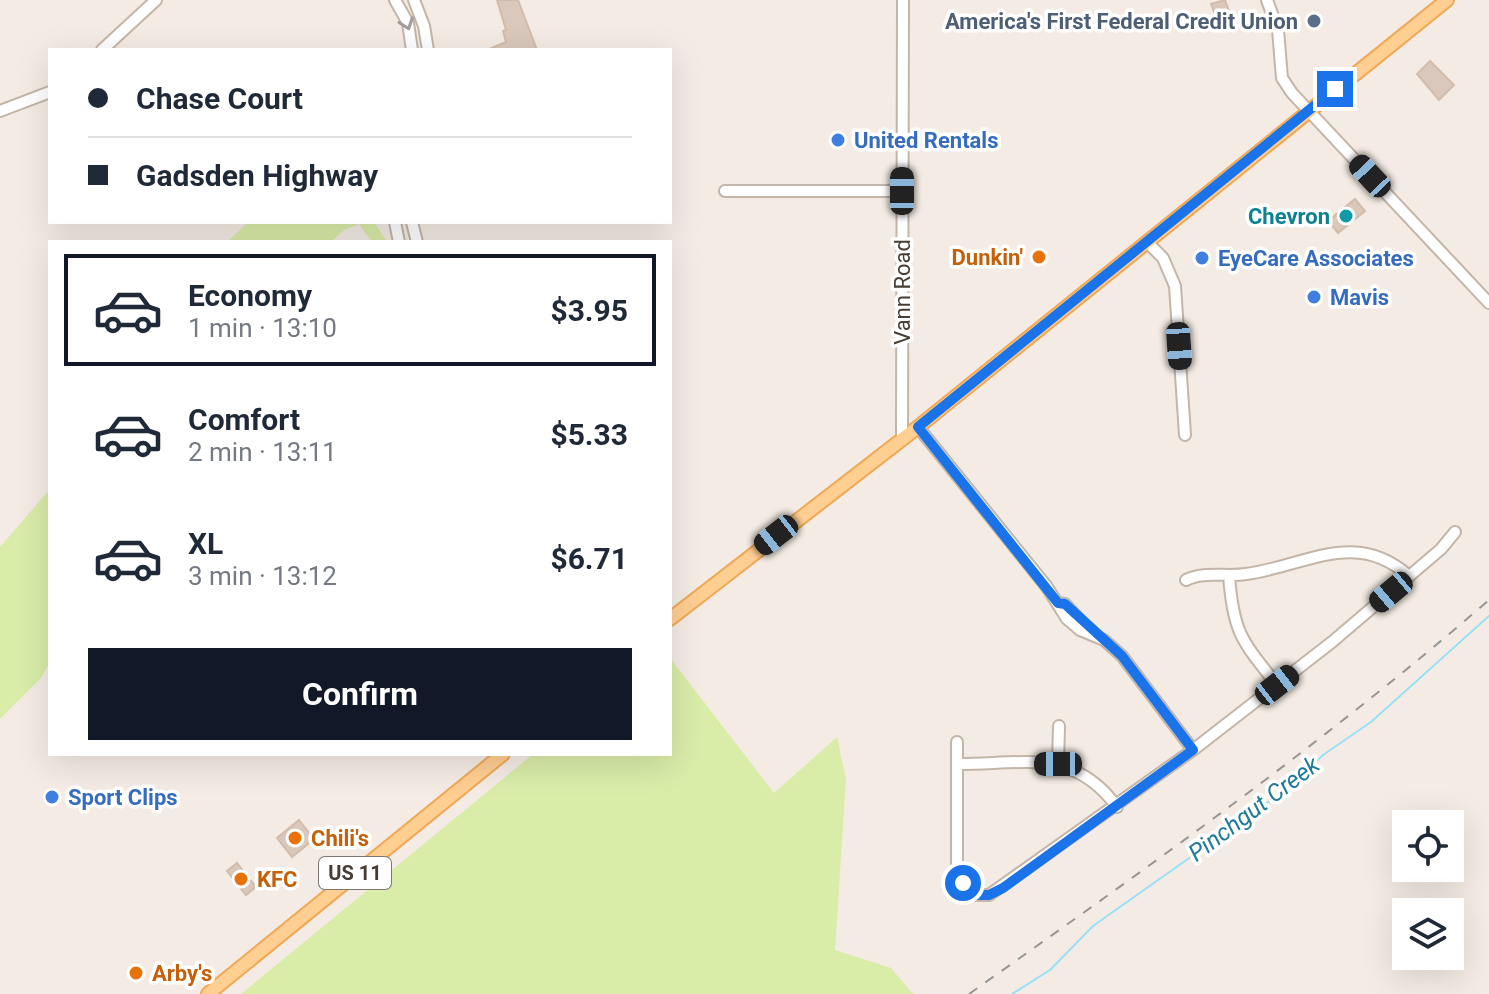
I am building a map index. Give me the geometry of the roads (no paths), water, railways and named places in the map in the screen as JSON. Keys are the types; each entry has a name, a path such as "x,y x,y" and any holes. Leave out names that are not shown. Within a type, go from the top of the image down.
{"main road":[{"path":"672,617 902,440 1447,0"},
{"name":"US 11","path":"208,994 501,756"}],"street":[{"path":"104,48 156,0"},
{"path":"395,0 408,23 412,48"},
{"path":"414,0 424,26 428,48"},
{"name":"Vann Road","path":"902,440 903,0"},
{"path":"1267,0 1278,30 1282,78 1307,111 1489,303"},
{"path":"0,111 48,93"},
{"path":"725,191 902,191"},
{"path":"1147,242 1163,258 1175,286 1185,435"},
{"path":"918,427 1058,603 1065,604 1093,634 1122,656 1193,750"},
{"path":"957,742 957,870 972,895 989,895 1117,807 1277,685 1441,549 1455,532"},
{"path":"1186,580 1194,575 1229,575 1328,554 1372,553 1409,576"},
{"path":"1229,575 1234,623 1239,638 1277,685"},
{"path":"1058,764 1059,726"},
{"path":"959,764 1058,764 1094,778 1117,807"}],"waterway":[{"name":"Pinchgut Creek","path":"1012,994 1050,970 1093,926 1291,786 1323,755 1371,722 1489,616"}],"railway":[{"path":"969,994 1299,754 1489,600"}],"place":[{"name":"America's First Federal Credit Union","path":"1314,21"},
{"name":"United Rentals","path":"838,140"},
{"name":"Chevron","path":"1346,216"},
{"name":"Dunkin'","path":"1039,257"},
{"name":"EyeCare Associates","path":"1202,258"},
{"name":"Mavis","path":"1314,297"},
{"name":"Sport Clips","path":"52,797"},
{"name":"Chili's","path":"295,838"},
{"name":"KFC","path":"241,879"},
{"name":"Arby's","path":"136,973"}]}
